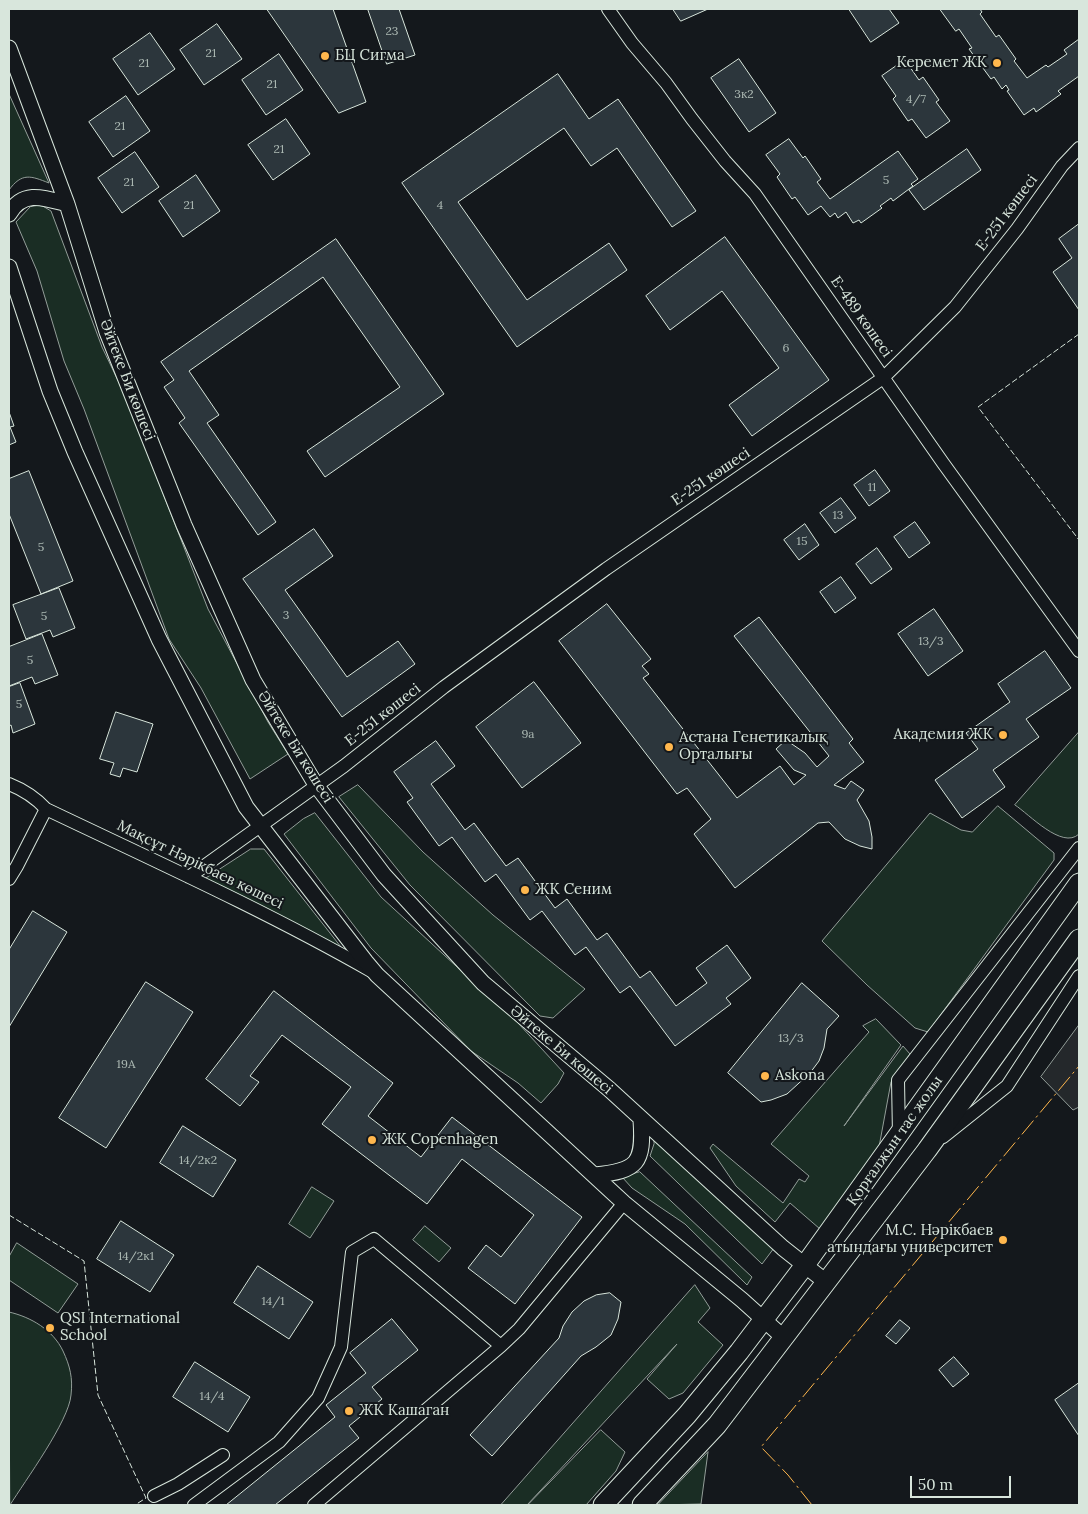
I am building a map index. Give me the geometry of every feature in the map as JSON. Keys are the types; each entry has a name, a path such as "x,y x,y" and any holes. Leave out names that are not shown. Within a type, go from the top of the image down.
{"main road":[{"name":"Қорғалжын тас жолы","path":"603,1505 687,1415 764,1319 898,1137 1079,883"},
{"name":"Қорғалжын тас жолы","path":"642,1505 717,1425 927,1150 1079,939"}],"street":[{"name":"Е-489 көшесі","path":"608,9 632,43 666,83 714,147 755,194 943,463 1079,651"},
{"name":"Әйтеке Би көшесі","path":"9,48 67,204 107,332 184,525 253,680 316,785 384,875 483,983 609,1090 783,1248 826,1282"},
{"name":"Е-251 көшесі","path":"189,877 344,766 444,688 606,569 883,378 955,307 1017,229 1062,166 1079,148"},
{"path":"9,214 26,198 38,196 67,204"},
{"path":"9,267 54,400 75,452 159,639 246,807 378,975 624,1203 784,1337"},
{"name":"Мақсұт Нәрікбаев көшесі","path":"9,784 23,790 39,801 46,809 322,942 378,975"},
{"path":"9,879 46,809"},
{"path":"898,1137 898,1080 1079,848"},
{"path":"927,1150 1007,1086 1079,976"},
{"path":"595,1175 616,1173 627,1170 632,1165 642,1150 641,1120"},
{"path":"314,1505 501,1346 519,1328 624,1203"},
{"path":"194,1505 279,1442 318,1398 341,1347 352,1252 374,1239 501,1346"},
{"path":"154,1496 178,1484 223,1454"}],"green space":[{"path":"9,94 49,183 27,177 18,180 9,190"},
{"path":"41,205 51,211 102,347 124,393 208,609 268,722 288,754 250,779 201,688 169,639 84,409 64,361 37,271 16,222 30,207"},
{"path":"1079,732 1079,834 1072,838 1055,834 1046,829 1015,805"},
{"path":"358,785 423,852 493,915 585,989 553,1018 540,1016 410,885 339,797"},
{"path":"998,806 1054,853 1054,860 928,1032 915,1028 822,941 930,813 961,830 972,832"},
{"path":"315,813 381,897 518,1023 564,1073 558,1084 541,1103 518,1083 471,1051 371,948 284,834 303,819"},
{"path":"251,849 264,849 341,947 205,879"},
{"path":"876,1019 901,1045 844,1126 903,1046 910,1054 891,1082 879,1147 820,1229 790,1203 775,1222 736,1186 710,1148 713,1144 783,1203 799,1179 805,1182 809,1176 771,1144 869,1032 863,1026"},
{"path":"654,1138 774,1248 762,1264 650,1156"},
{"path":"640,1172 752,1277 747,1285 685,1224 632,1188 622,1177"},
{"path":"312,1187 334,1201 310,1238 289,1224"},
{"path":"425,1226 451,1248 439,1262 413,1240"},
{"path":"17,1243 78,1284 58,1313 9,1280 9,1257"},
{"path":"695,1285 710,1308 698,1322 723,1345 683,1393 669,1399 647,1379 677,1344 527,1505 501,1505"},
{"path":"9,1312 33,1321 53,1337 65,1356 72,1383 71,1395 63,1420 10,1505"},
{"path":"601,1430 625,1452 616,1471 586,1505 528,1505"},
{"path":"708,1452 701,1504 658,1505"}],"shaded area":[{"path":"1079,1025 1079,1107 1073,1110 1041,1077"}],"building":[{"name":"БЦ Сигма","path":"267,9 333,9 366,102 339,113"},
{"path":"368,9 399,9 415,55 387,64"},
{"path":"673,9 708,9 681,21"},
{"path":"849,9 889,9 899,23 871,42"},
{"name":"Керемет ЖК","path":"940,9 980,9 982,12 980,14 996,37 999,35 1016,59 1014,61 1027,78 1067,54 1064,50 1079,39 1079,76 1058,91 1061,94 1036,112 1034,108 1024,115 1007,91 1009,90 1006,85 1002,89 994,77 991,79 969,49 972,48 959,29 956,31"},
{"path":"217,24 242,59 204,85 180,50"},
{"path":"150,33 175,69 138,95 113,59"},
{"path":"279,54 303,90 266,115 242,80"},
{"path":"739,59 776,113 749,132 711,78"},
{"path":"905,60 919,80 923,77 939,100 936,102 950,121 926,138 912,119 908,121 893,99 896,96 882,76"},
{"path":"558,74 589,119 618,99 696,211 672,227 617,148 591,166 564,128 458,202 527,300 609,243 627,270 517,347 402,183"},
{"path":"126,96 150,131 113,157 89,122"},
{"path":"286,119 310,154 273,180 248,145"},
{"path":"789,139 803,158 805,156 821,179 817,182 830,199 898,151 918,179 911,184 913,186 893,201 891,198 880,206 882,208 861,223 859,220 853,223 846,212 838,218 835,213 830,217 821,206 808,215 795,197 792,199 777,177 780,174 766,155"},
{"path":"967,149 981,170 924,210 909,190"},
{"path":"135,152 159,187 122,213 98,178"},
{"path":"196,175 220,211 183,237 159,201"},
{"path":"1079,224 1079,310 1053,272 1072,258 1059,239"},
{"path":"725,237 829,380 752,436 729,405 779,368 722,291 670,330 646,296"},
{"path":"336,239 444,394 325,477 307,451 400,387 323,277 189,371 219,415 207,423 276,522 258,535 179,423 185,418 164,387 174,380 161,362"},
{"path":"9,412 14,426 10,427 16,442 9,445"},
{"path":"875,470 890,491 869,506 854,485"},
{"path":"29,471 73,581 41,594 9,514 9,479"},
{"path":"841,498 856,518 835,533 820,513"},
{"path":"915,522 930,543 909,558 894,537"},
{"path":"805,524 819,545 799,560 784,540"},
{"path":"314,529 333,556 285,590 347,677 398,641 415,664 342,717 243,579"},
{"path":"877,548 892,569 871,584 856,564"},
{"path":"841,577 856,598 835,613 820,592"},
{"path":"59,588 75,628 53,637 50,630 26,639 13,605"},
{"name":"Астана Генетикалық Орталығы","path":"607,604 651,659 642,666 649,674 643,678 737,798 780,766 794,785 806,775 794,770 776,749 786,740 805,753 817,767 829,756 734,636 759,617 853,739 849,743 864,762 834,785 845,789 851,781 864,790 857,800 869,821 872,849 845,839 829,822 818,823 735,888 694,834 711,819 687,788 677,794 559,641"},
{"path":"934,609 963,651 928,676 898,634"},
{"path":"42,634 58,675 35,684 32,677 9,686 9,647"},
{"name":"Академия ЖК","path":"1045,651 1071,688 1026,719 1039,737 993,770 1005,787 962,818 935,780 978,749 966,733 1010,702 998,684"},
{"path":"534,682 581,743 522,788 476,727"},
{"path":"20,683 35,724 13,733 11,725 9,726 9,687"},
{"path":"116,712 153,724 137,772 123,768 120,777 110,774 114,763 100,759"},
{"name":"ЖК Сеним","path":"436,741 455,766 431,784 465,830 474,823 506,866 518,858 555,908 567,899 597,940 607,933 640,978 650,971 676,1006 707,983 696,968 727,945 751,978 726,998 731,1004 675,1046 630,986 620,993 586,947 575,955 542,911 530,920 496,874 485,882 452,837 439,846 407,802 413,798 394,772"},
{"path":"33,911 67,932 9,1027 9,950"},
{"path":"146,982 193,1012 106,1148 59,1118"},
{"path":"802,983 839,1016 827,1029 824,1048 819,1061 810,1073 787,1094 761,1102 728,1073"},
{"name":"ЖК Copenhagen","path":"274,991 393,1083 368,1116 421,1157 452,1117 582,1217 515,1304 468,1268 486,1245 501,1257 534,1215 462,1159 427,1204 322,1124 351,1087 282,1035 250,1076 259,1082 240,1106 206,1079"},
{"path":"183,1126 236,1160 213,1197 160,1163"},
{"path":"121,1221 174,1255 150,1292 97,1259"},
{"path":"258,1266 313,1302 289,1339 234,1303"},
{"path":"610,1293 621,1302 618,1319 611,1335 581,1356 492,1456 470,1435 559,1338 563,1326 572,1312 584,1301 596,1295"},
{"name":"ЖК Кашаган","path":"392,1319 418,1350 372,1387 382,1399 349,1426 359,1438 275,1505 226,1505 335,1417 326,1405 366,1373 350,1353"},
{"path":"900,1320 910,1328 896,1344 886,1336"},
{"path":"954,1357 969,1374 953,1387 939,1370"},
{"path":"195,1362 250,1397 228,1432 173,1397"},
{"path":"1079,1383 1079,1436 1055,1400"}],"fence":[{"path":"1079,334 978,407 1079,540"},
{"path":"9,1215 84,1261 98,1395 146,1498 135,1505"}],"power":[{"path":"812,1505 788,1475 761,1447 1079,1066"}],"place":[{"name":"БЦ Сигма","path":"325,56"},
{"name":"Керемет ЖК","path":"997,63"},
{"name":"Академия ЖК","path":"1003,735"},
{"name":"Астана Генетикалық Орталығы","path":"669,747"},
{"name":"ЖК Сеним","path":"525,890"},
{"name":"Askona","path":"765,1076"},
{"name":"ЖК Copenhagen","path":"372,1140"},
{"name":"М.С. Нәрікбаев атындағы университет","path":"1003,1240"},
{"name":"QSI International School","path":"50,1328"},
{"name":"ЖК Кашаган","path":"349,1411"}]}
